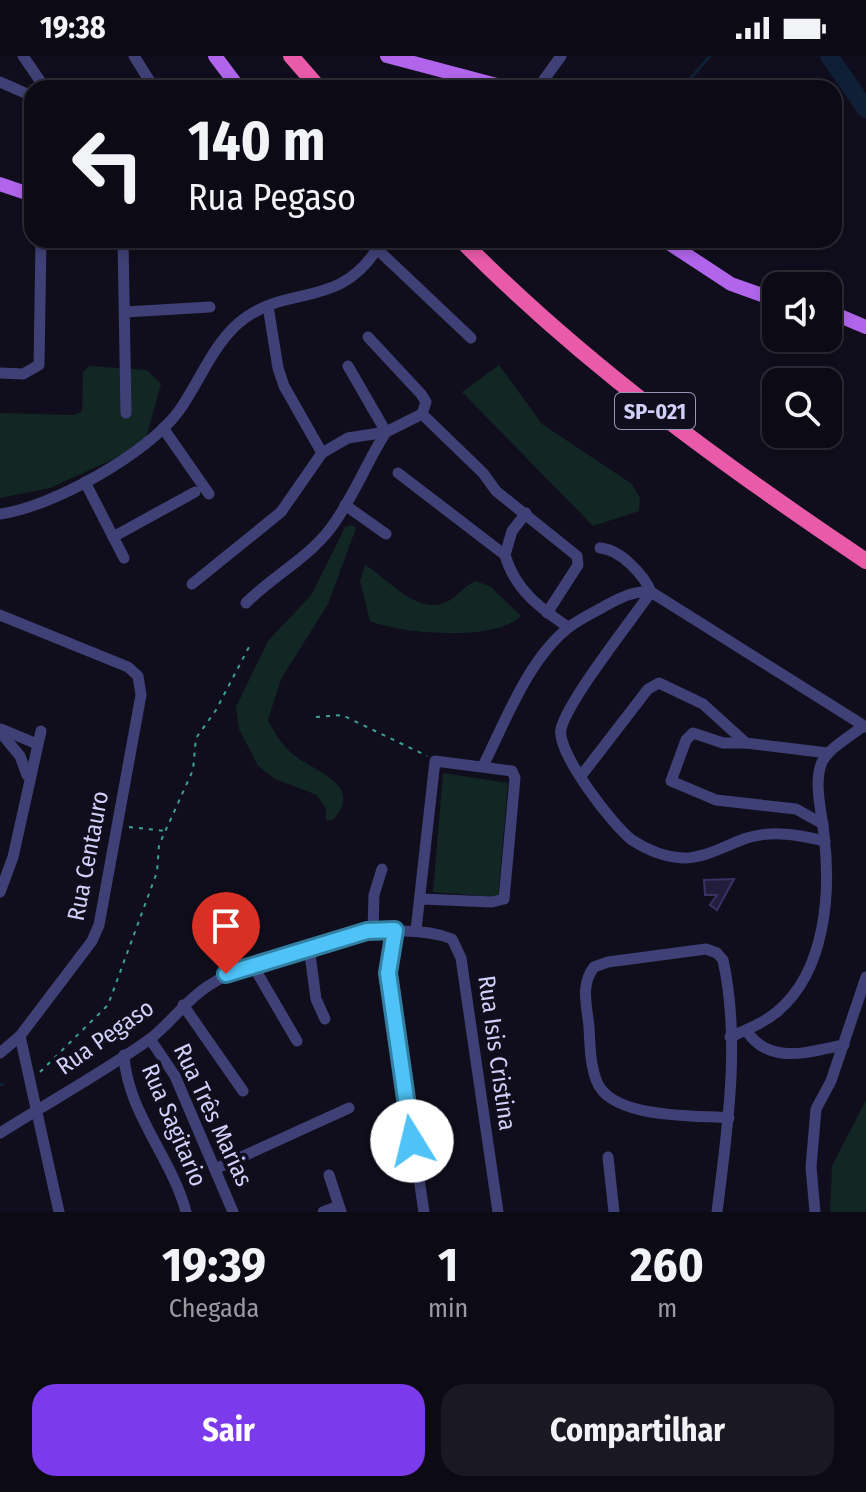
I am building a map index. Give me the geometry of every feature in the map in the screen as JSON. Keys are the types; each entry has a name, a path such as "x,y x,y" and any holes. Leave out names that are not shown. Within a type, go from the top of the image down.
{"highway":[{"path":"291,56 312,80"},
{"name":"SP-021","path":"469,248 530,308 675,427 866,561"}],"main road":[{"path":"215,56 233,80"},
{"path":"387,56 478,80"},
{"path":"0,184 24,192"},
{"path":"676,248 731,284 762,295"},
{"path":"842,317 866,327"}],"street":[{"path":"23,56 40,80"},
{"path":"134,56 149,80"},
{"path":"544,80 561,56"},
{"path":"0,82 24,92"},
{"path":"0,373 23,374 39,365 41,248"},
{"path":"123,248 126,413"},
{"path":"0,514 85,482 138,451 176,415 232,328 268,306 330,291 357,273 371,248"},
{"path":"377,248 471,338"},
{"path":"268,306 284,386 322,453"},
{"path":"125,312 210,307"},
{"path":"192,584 281,512 322,453 348,438 386,432 422,414 426,402 421,394 368,337"},
{"path":"348,366 386,432"},
{"path":"422,414 483,473 496,491 574,552 578,565 547,613"},
{"path":"163,428 209,494"},
{"path":"246,603 269,580 308,554 345,505 386,432"},
{"path":"398,473 505,555"},
{"path":"85,482 124,558"},
{"path":"113,537 195,492"},
{"path":"345,505 386,534"},
{"path":"526,513 512,531 505,555 509,569 525,593 568,627"},
{"path":"600,548 613,550 645,580 651,592 864,727 828,753 819,771 825,841 825,906 812,959 784,1005 730,1037"},
{"path":"484,764 539,662 568,627 619,599 651,592"},
{"path":"651,592 602,662 561,729 564,747 581,776 619,829 633,840 664,855 694,857 768,834 825,841"},
{"name":"Rua Centauro","path":"0,615 128,667 138,676 141,695 104,904 92,941 20,1036 3,1051"},
{"path":"581,776 648,689 659,683 703,704 746,743"},
{"path":"0,730 37,744"},
{"path":"0,730 20,756 28,779"},
{"path":"0,892 13,857 41,731"},
{"path":"823,824 796,809 716,800 671,781 686,740 693,733 723,743 828,753"},
{"path":"416,930 422,899 435,761 484,764 512,771 515,778 504,899 492,902 422,899"},
{"path":"373,931 374,895 382,869"},
{"path":"395,930 388,973 424,1212"},
{"name":"Rua Pegaso","path":"0,1133 150,1039 183,1005 226,974 309,947 373,931 416,930"},
{"name":"Rua Isis Cristina","path":"416,930 452,939 461,958 498,1212"},
{"path":"309,947 316,999 325,1019"},
{"path":"717,1212 729,1118 730,1037 726,974 717,953 706,949 608,962 594,967 588,975 585,989 592,1062 597,1083 607,1097 640,1110 729,1118"},
{"path":"252,964 297,1041"},
{"path":"815,1212 811,1167 816,1109 844,1045 866,977"},
{"path":"183,1005 243,1091"},
{"path":"746,1030 760,1048 768,1052 804,1052 844,1045"},
{"path":"20,1036 59,1212"},
{"name":"Rua Três Marias","path":"150,1039 175,1076 233,1212"},
{"path":"3,1051 30,1076"},
{"name":"Rua Sagitario","path":"124,1055 125,1074 133,1097 186,1212"},
{"path":"215,1169 349,1108"},
{"path":"608,1157 614,1212"},
{"path":"323,1212 340,1209 329,1175"}],"path":[{"path":"30,1076 108,1005 157,872 159,845 193,770 196,738 216,710 250,645"},
{"path":"316,717 342,715 435,761"},
{"path":"118,824 167,831"}],"green space":[{"path":"499,365 542,424 632,484 640,498 639,511 593,526 462,392"},
{"path":"89,366 147,370 161,384 144,445 50,488 0,498 0,413 74,415 82,411 83,372"},
{"path":"352,525 356,528 328,604 281,679 268,720 291,752 325,774 340,788 342,807 334,819 326,821 326,809 317,795 275,779 258,766 239,729 236,707 268,641 312,594 345,527"},
{"path":"365,565 403,594 426,604 438,605 450,600 476,581 491,587 521,616 491,630 470,632 425,632 385,626 370,621 360,581"},
{"path":"443,773 508,783 498,897 433,892"},
{"path":"866,1100 866,1212 830,1212 832,1166"}],"building":[{"path":"734,879 717,910 710,905 717,895 705,895 704,880"}],"waterway":[{"path":"689,80 710,56"},
{"path":"829,56 866,109"}],"route":[{"path":"226,974 367,931 395,930 388,973 412,1141"}]}
